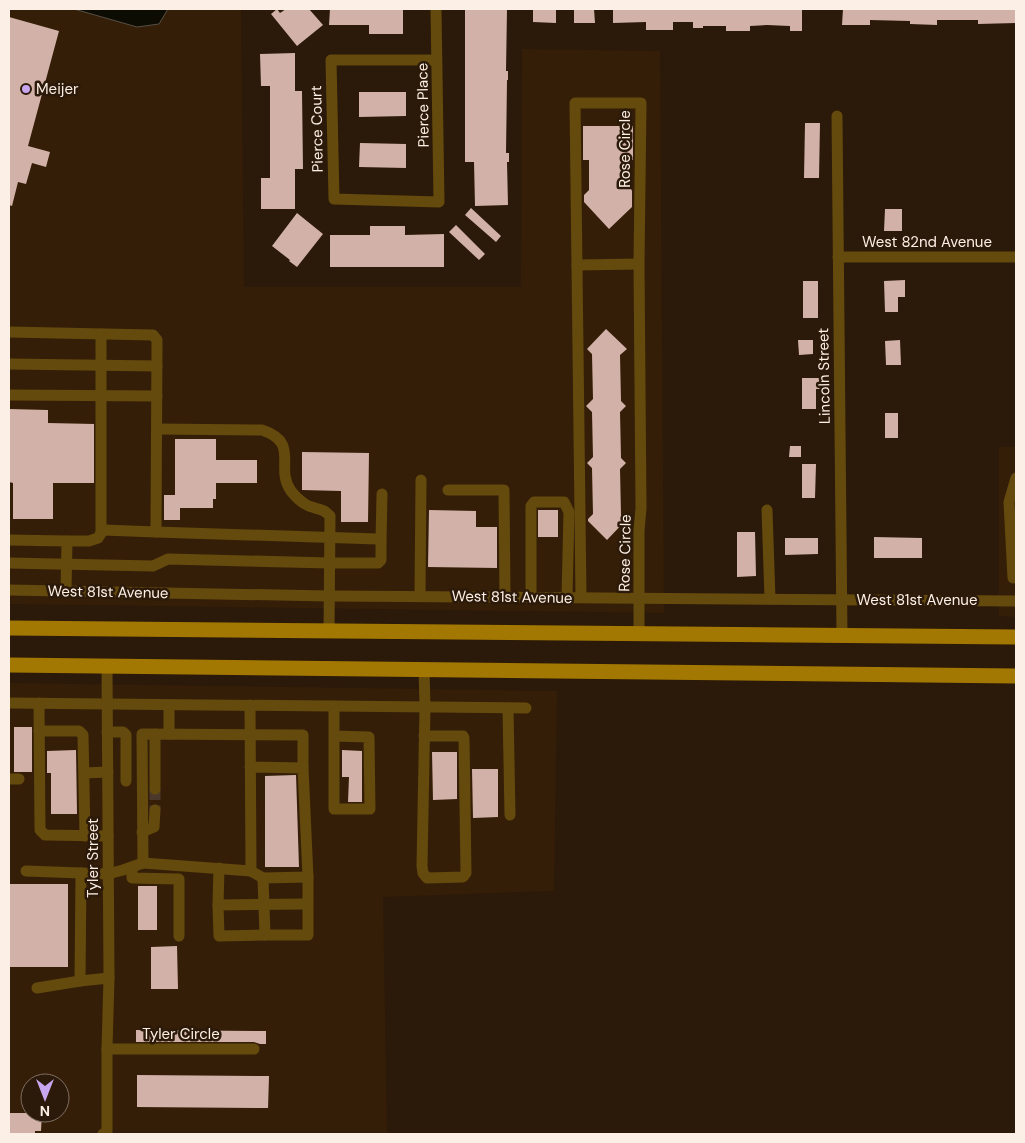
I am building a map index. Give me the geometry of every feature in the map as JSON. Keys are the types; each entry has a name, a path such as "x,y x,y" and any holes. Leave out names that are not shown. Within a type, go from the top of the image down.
{"main road":[{"path":"9,628 1016,637"},
{"path":"9,665 1016,676"}],"street":[{"name":"Pierce Place","path":"436,9 438,202"},
{"name":"Pierce Court","path":"437,60 331,60 334,199 438,202"},
{"name":"Rose Circle","path":"582,597 575,103 641,103 639,264 641,508 639,531 639,634"},
{"name":"Lincoln Street","path":"837,116 842,636"},
{"name":"West 82nd Avenue","path":"838,257 1016,258"},
{"path":"577,265 639,264"},
{"path":"9,332 153,336 157,340 156,532"},
{"path":"100,334 101,533"},
{"path":"9,364 157,366"},
{"path":"9,395 157,396"},
{"path":"157,429 262,430 271,433 280,440 285,448 285,480 290,489 305,504 324,511 330,516 329,631"},
{"path":"1014,589 1009,502 1016,478"},
{"path":"420,596 421,480"},
{"path":"448,490 504,490 505,597"},
{"path":"9,563 153,566 168,558 378,563 381,560 382,494"},
{"path":"531,597 531,506 534,502 564,502 569,512 567,597"},
{"path":"767,510 770,599"},
{"path":"9,540 89,541 98,538 103,530 378,539 381,542"},
{"path":"66,591 67,541"},
{"name":"West 81st Avenue","path":"9,590 329,596 842,600 1014,589"},
{"name":"Tyler Street","path":"102,1134 107,1132 109,978 107,666"},
{"path":"424,669 423,873 427,878 463,877 466,873 464,738 463,736 424,736"},
{"path":"9,703 526,708"},
{"path":"39,703 40,830 44,835 108,836"},
{"path":"169,734 170,704"},
{"path":"250,705 251,870"},
{"path":"334,706 334,736 334,809 370,809 369,736 334,736"},
{"path":"508,708 510,815"},
{"path":"39,731 80,731 83,735 85,836"},
{"path":"107,732 123,732 126,735 126,781"},
{"path":"179,936 179,879 132,878 137,865 142,832 142,734 303,735 308,935 219,936 218,868"},
{"path":"155,734 155,789"},
{"path":"250,767 303,768"},
{"path":"84,773 108,772"},
{"path":"142,832 154,827 155,810"},
{"path":"26,870 108,874 137,865 251,870 263,878 308,877"},
{"path":"80,981 81,873"},
{"path":"263,878 265,935"},
{"path":"218,905 307,904"},
{"path":"37,988 109,978"},
{"name":"Tyler Circle","path":"107,1049 254,1049"}],"shaded area":[{"path":"9,9 241,9 244,287 521,287 522,49 660,51 664,613 9,604"},
{"path":"74,9 168,9 159,24 137,27"},
{"path":"999,447 1016,447 1016,617 999,616"},
{"path":"9,683 557,691 554,891 383,897 387,1134 9,1134"}],"building":[{"path":"277,9 280,13 286,9 309,9 323,25 297,46 271,14"},
{"path":"330,9 403,9 403,34 369,34 369,25 329,25"},
{"path":"465,9 507,9 506,153 509,153 509,162 507,162 508,205 475,206 474,162 465,162"},
{"path":"533,9 556,9 556,23 533,22"},
{"path":"574,9 594,9 595,23 574,23"},
{"path":"613,9 802,9 802,31 790,31 790,26 767,25 750,26 750,31 726,31 726,26 693,28 693,22 673,22 673,30 646,30 646,22 613,23"},
{"path":"843,9 1016,9 1016,23 978,24 978,20 937,20 937,25 910,24 910,21 870,20 870,25 842,25"},
{"name":"Meijer","path":"9,17 59,31 28,146 50,152 46,167 32,163 26,184 18,182 12,206 9,205"},
{"path":"295,53 295,91 302,91 303,169 295,169 295,209 261,209 261,178 270,178 270,86 261,86 260,54"},
{"path":"359,92 406,92 406,116 359,117"},
{"path":"805,123 820,123 819,178 804,178"},
{"path":"583,126 633,126 633,160 631,160 632,207 609,229 584,202 584,195 589,190 589,160 583,160"},
{"path":"360,143 406,144 406,168 359,167"},
{"path":"471,208 501,236 496,242 465,215"},
{"path":"885,209 902,209 902,231 884,231"},
{"path":"297,213 323,234 297,267 272,246"},
{"path":"456,225 485,254 479,260 449,232"},
{"path":"370,226 405,226 405,235 444,234 444,267 330,267 330,235 370,235"},
{"path":"905,280 905,297 898,297 898,312 885,312 884,281"},
{"path":"803,281 818,281 818,318 803,318"},
{"path":"606,329 627,349 620,355 621,401 626,406 620,412 621,458 626,463 620,469 621,515 626,520 607,540 588,521 593,514 592,468 587,463 593,457 592,412 586,406 593,399 592,354 587,349"},
{"path":"798,340 813,340 813,354 799,355"},
{"path":"900,340 901,365 886,365 885,341"},
{"path":"802,378 821,378 821,389 816,389 816,409 802,409"},
{"path":"9,409 48,410 48,423 94,424 94,483 53,483 53,519 13,519 13,483 9,482"},
{"path":"885,413 898,413 898,438 885,438"},
{"path":"175,439 216,439 216,460 257,460 257,483 216,483 216,499 213,499 213,508 180,508 180,520 164,520 164,495 175,495"},
{"path":"790,446 801,446 801,457 789,457"},
{"path":"302,452 369,453 368,522 341,522 341,491 302,490"},
{"path":"802,464 816,464 815,498 802,498"},
{"path":"429,510 476,511 476,527 497,527 497,568 428,567"},
{"path":"538,510 558,510 558,537 538,537"},
{"path":"737,532 755,532 756,576 737,577"},
{"path":"874,537 922,538 922,558 874,558"},
{"path":"785,538 818,538 818,554 785,555"},
{"path":"14,727 32,727 32,772 14,772"},
{"path":"76,750 77,814 51,814 51,773 47,773 47,751"},
{"path":"342,750 362,751 362,802 348,802 349,777 342,777"},
{"path":"432,752 457,752 457,799 433,800"},
{"path":"472,769 498,769 498,817 473,818"},
{"path":"296,775 299,867 265,867 265,776"},
{"path":"9,884 68,884 68,967 9,967"},
{"path":"138,886 157,886 157,930 138,930"},
{"path":"177,946 178,989 151,989 151,947"},
{"path":"136,1030 266,1031 266,1044 254,1042 136,1042"},
{"path":"137,1075 269,1076 268,1108 137,1107"},
{"path":"9,1113 20,1113 20,1123 41,1123 41,1131 35,1131 35,1134 9,1134"}],"tunnel":[{"path":"155,789 155,810"}],"place":[{"name":"Meijer","path":"26,89"}]}
